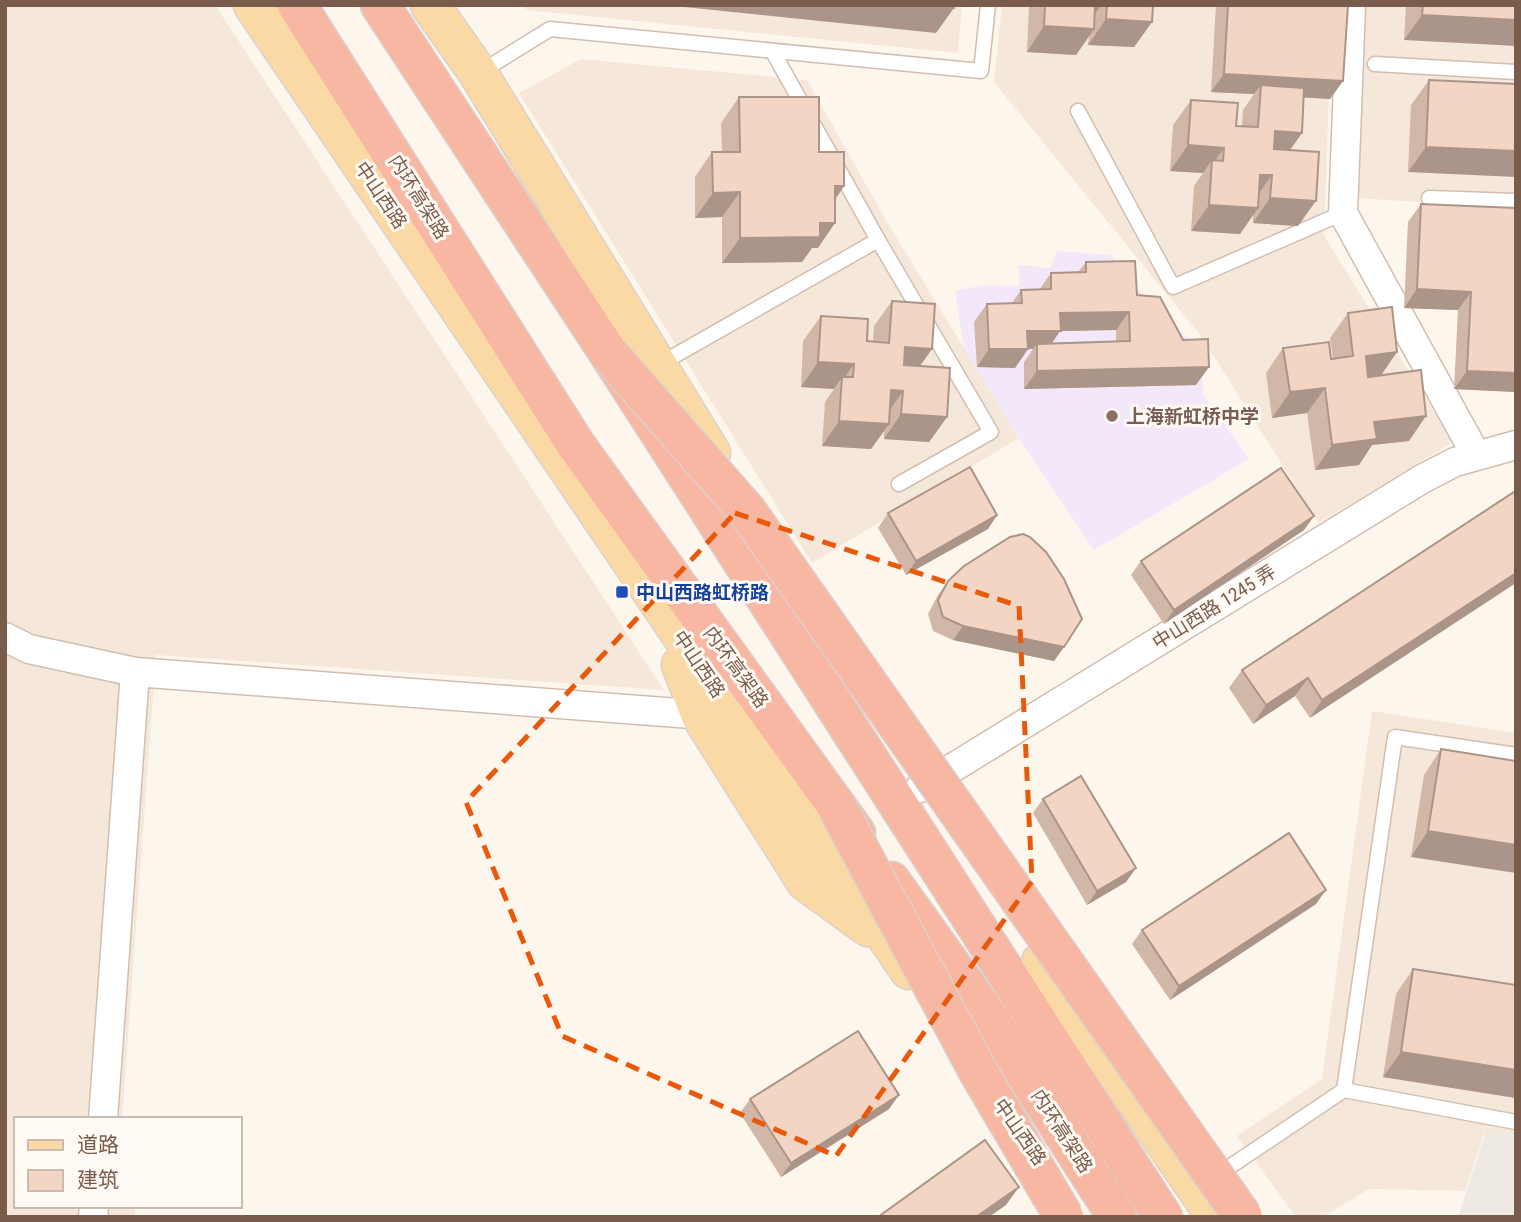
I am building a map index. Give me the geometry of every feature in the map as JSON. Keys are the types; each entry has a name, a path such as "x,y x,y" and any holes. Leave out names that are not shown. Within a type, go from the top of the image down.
{"highway":[{"name":"内环高架路","path":"297,5 576,445 990,1019 1116,1217"},
{"name":"内环高架路","path":"380,5 609,354 1163,1217"},
{"path":"609,354 747,511 1242,1217"},
{"path":"837,807 979,1073 1064,1217"}],"main road":[{"name":"中山西路","path":"253,5 654,598 718,716 892,945 1079,1217"},
{"path":"430,5 478,73 656,367 920,788 1207,1203"}],"street":[{"path":"1351,5 1343,213 1476,455"},
{"name":"中山西路 1245 弄","path":"920,788 1422,479 1476,455 1516,445"},
{"path":"5,637 29,649 135,672 718,716"},
{"path":"103,1117 135,672"}],"lane":[{"path":"478,73 550,29 981,71 988,5"},
{"path":"773,52 878,240 991,432 899,484"},
{"path":"1376,64 1516,72"},
{"path":"1078,111 1173,286 1343,213"},
{"path":"1429,198 1516,201"},
{"path":"656,367 878,240"},
{"path":"1207,1203 1344,1090 1395,737 1516,755"},
{"path":"1344,1090 1516,1122"}],"highlighted area":[{"path":"735,513 1019,606 1032,881 836,1156 562,1036 466,802"}],"shaded area":[{"path":"5,5 215,5 664,690 156,655 122,1117 14,1117 14,1208 134,1208 136,1217 5,1217"},
{"path":"522,5 962,5 958,53 527,10"},
{"path":"1002,5 1332,5 1324,236 1453,442 1319,523 1201,336 994,82"},
{"path":"1366,5 1516,5 1516,208 1354,198"},
{"path":"581,59 807,80 887,222 1019,438 812,563 519,93"},
{"name":"上海新虹桥中学","path":"1057,251 1111,255 1141,293 1201,352 1203,394 1249,459 1094,550 1019,438 964,348 955,291 984,285 1019,286 1018,265 1050,268"},
{"path":"1372,711 1516,733 1516,1137 1485,1131 1465,1191 1369,1189 1323,1217 1296,1217 1237,1136 1322,1079"},
{"path":"1486,1131 1516,1131 1516,1217 1458,1217"}],"building":[{"path":"926,5 954,5 954,8"},
{"path":"1045,5 1095,5 1094,29 1044,26"},
{"path":"1107,5 1153,5 1152,22 1106,19"},
{"path":"1228,5 1348,5 1343,81 1224,74"},
{"path":"1423,5 1516,5 1516,20 1422,15"},
{"path":"1429,80 1516,84 1516,151 1426,147"},
{"path":"1261,85 1304,88 1302,133 1275,131 1274,149 1319,152 1316,201 1270,198 1272,175 1260,175 1258,208 1209,205 1212,160 1223,161 1224,148 1188,145 1191,100 1238,103 1236,126 1258,127"},
{"path":"739,97 819,97 819,152 844,152 844,186 835,186 835,223 820,223 820,237 740,238 740,192 713,193 712,152 740,152"},
{"path":"1421,204 1516,208 1516,373 1467,371 1471,292 1417,289"},
{"path":"1135,261 1137,295 1160,297 1183,340 1208,339 1209,367 1037,371 1037,344 1130,341 1129,312 1060,313 1061,331 1027,331 1028,349 989,349 987,304 1022,303 1021,290 1051,289 1051,273 1086,272 1086,262"},
{"path":"892,301 935,304 932,349 905,347 904,365 950,368 947,417 901,414 903,391 891,390 889,424 839,421 842,377 853,377 854,364 818,362 821,316 868,319 867,341 889,343"},
{"path":"1392,307 1397,352 1366,356 1368,377 1421,370 1426,416 1374,422 1377,439 1332,445 1325,388 1290,392 1283,348 1329,342 1331,359 1353,356 1348,313"},
{"path":"970,467 997,515 916,561 888,513"},
{"path":"1281,468 1314,516 1174,610 1141,561"},
{"path":"1514,492 1516,573 1322,700 1308,678 1266,705 1242,670"},
{"path":"1023,534 1046,552 1064,579 1082,619 1064,647 963,626 943,617 938,600 948,581 964,566 1010,537"},
{"path":"1441,749 1516,761 1516,845 1428,831"},
{"path":"1081,776 1136,868 1097,891 1043,799"},
{"path":"1289,833 1326,890 1179,986 1142,930"},
{"path":"1413,969 1516,985 1516,1070 1401,1052"},
{"path":"858,1031 899,1095 791,1163 750,1099"},
{"path":"985,1140 1019,1187 976,1217 878,1217"}],"place":[{"name":"上海新虹桥中学","path":"1112,416"},
{"name":"中山西路虹桥路","path":"622,592"}]}
